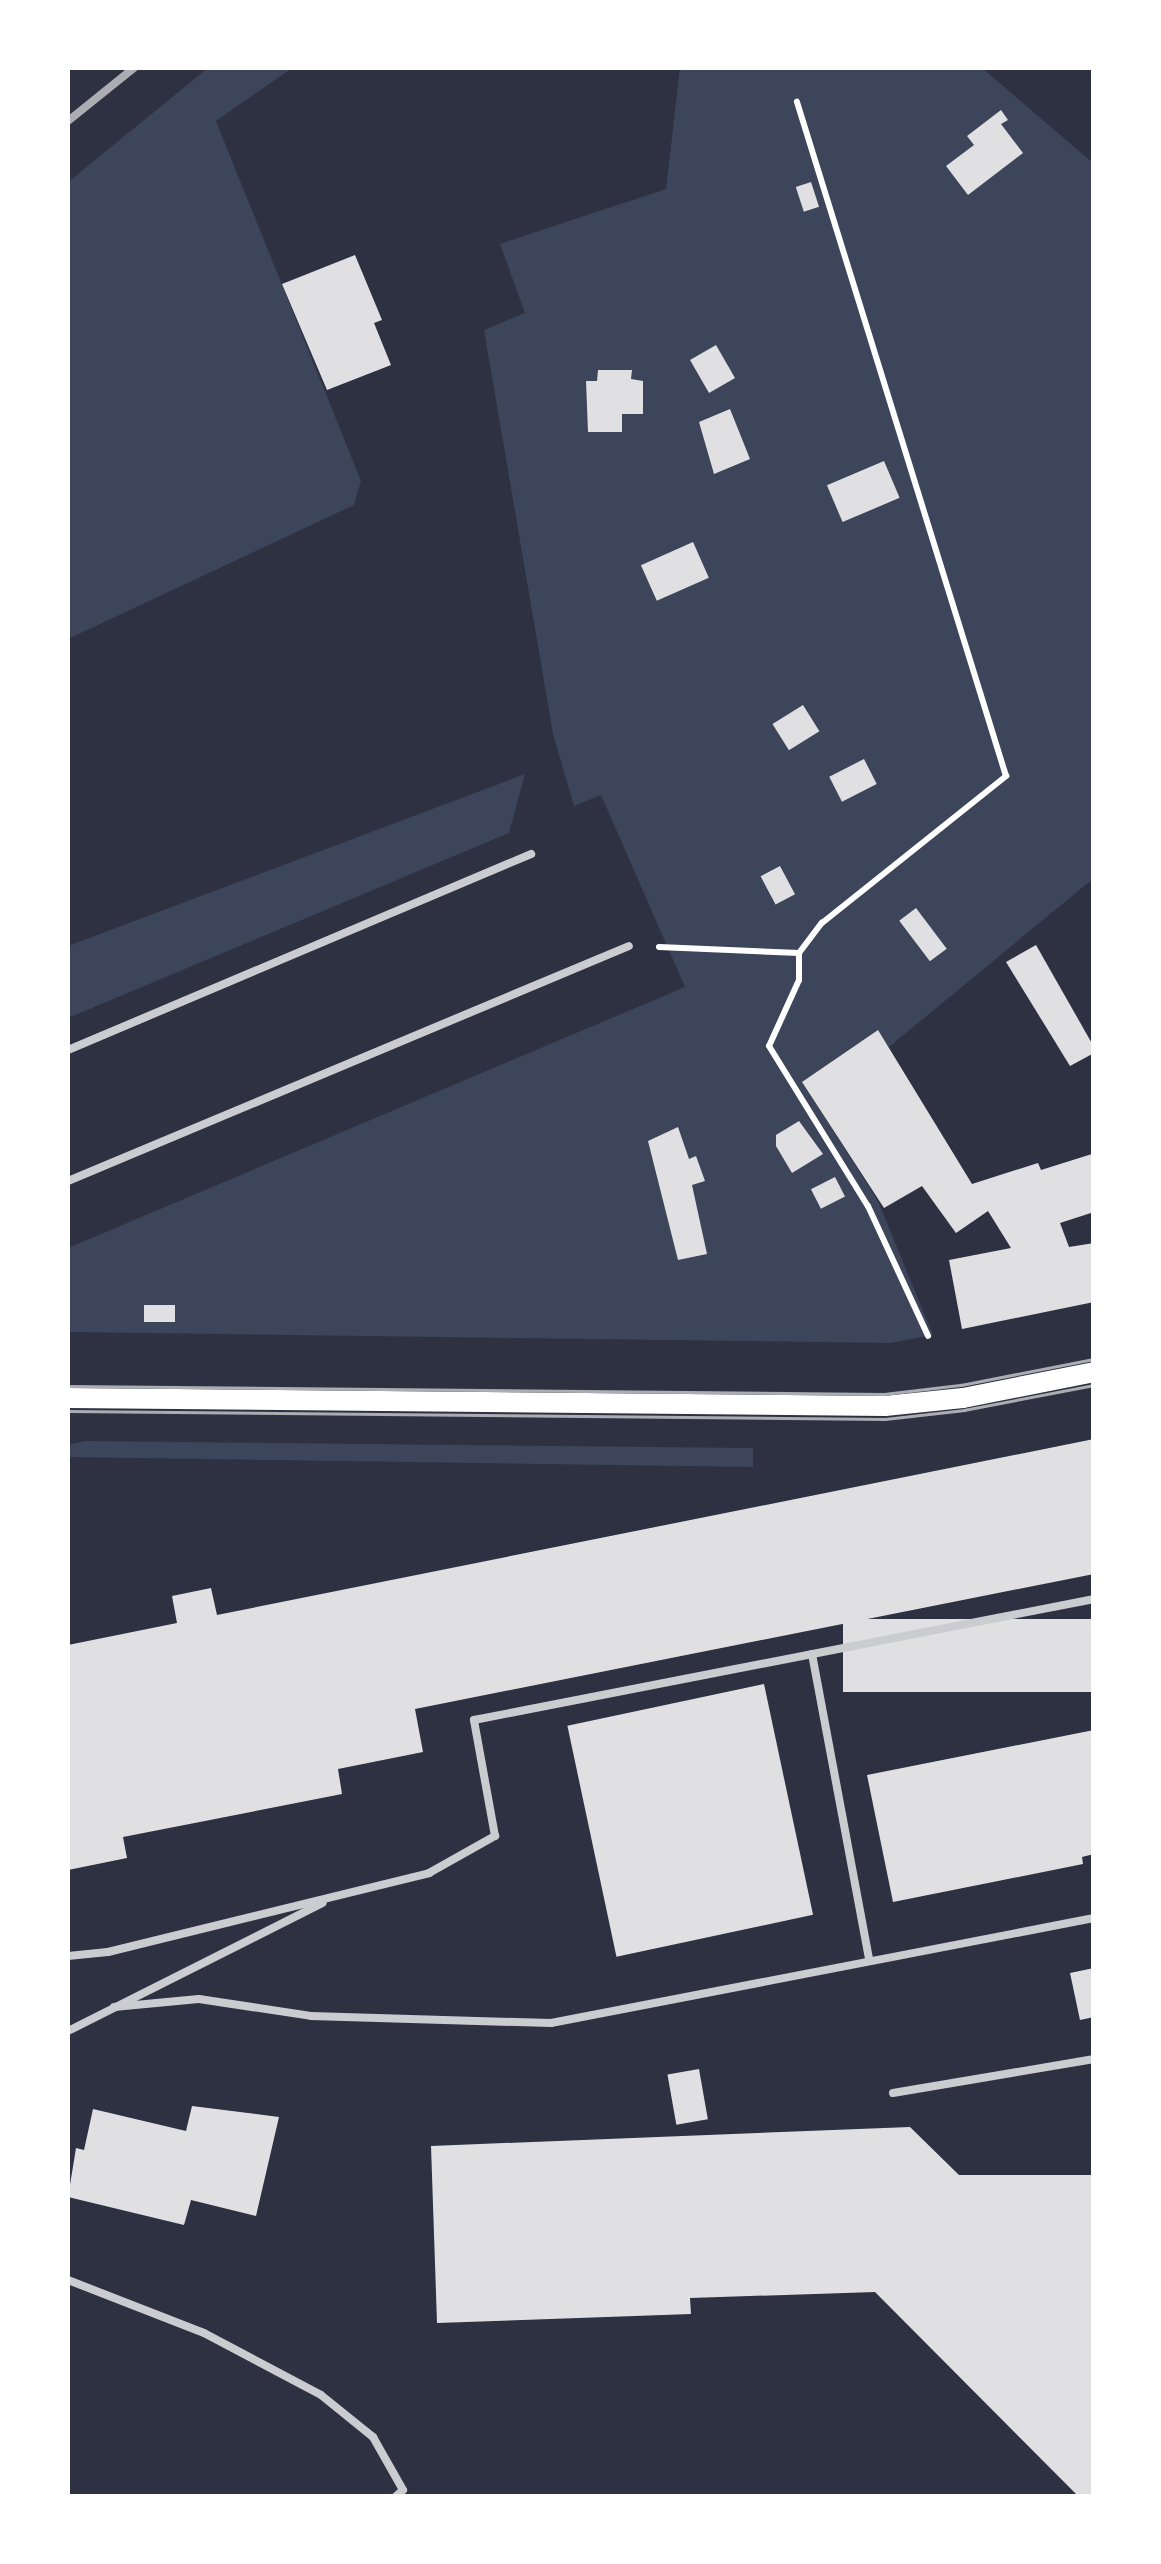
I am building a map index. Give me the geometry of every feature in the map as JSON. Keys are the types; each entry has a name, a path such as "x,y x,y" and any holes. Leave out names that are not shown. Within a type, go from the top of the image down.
{"main road":[{"path":"68,1398 885,1406 963,1398 1094,1372"}],"lane":[{"path":"68,1050 530,854"},
{"path":"68,1181 630,946"},
{"path":"68,1956 108,1952 429,1873 496,1836 474,1720 1094,1599"},
{"path":"812,1654 869,1959"},
{"path":"68,2031 336,1896"},
{"path":"114,2007 199,1999 311,2016 551,2023 1094,1918"},
{"path":"892,2093 1094,2059"},
{"path":"68,2280 204,2332 321,2395 373,2437 403,2490 396,2496"}],"path":[{"path":"797,102 1006,776 822,923 800,953 799,980 769,1046 868,1206 928,1336"},
{"path":"630,946 800,953"}],"shaded area":[{"path":"208,68 292,68 216,121 361,481 354,505 68,639 68,182"},
{"path":"680,68 982,68 1093,163 1094,878 889,1047 877,1031 802,1082 878,1201 933,1335 891,1343 68,1332 68,1248 685,987 601,795 574,806 553,734 484,330 525,313 500,244 666,189"},
{"path":"525,774 509,833 68,1018 68,946"},
{"path":"85,1441 753,1448 753,1467 68,1457 68,1445"}],"building":[{"path":"1001,110 1008,120 1001,124 1023,153 968,195 946,166 974,145 967,136"},
{"path":"811,182 819,207 804,212 796,187"},
{"path":"355,255 382,320 374,323 391,365 327,390 282,284"},
{"path":"716,345 735,378 709,393 690,360"},
{"path":"598,370 632,370 631,379 643,381 643,414 622,414 622,432 588,432 586,381 597,381"},
{"path":"730,409 750,459 714,474 699,422"},
{"path":"884,461 900,498 843,522 827,485"},
{"path":"693,542 709,578 657,601 641,565"},
{"path":"803,705 819,731 789,750 772,724"},
{"path":"864,759 877,784 842,802 829,777"},
{"path":"780,866 795,894 776,905 761,876"},
{"path":"916,908 947,949 930,961 899,921"},
{"path":"1036,945 1094,1047 1094,1053 1070,1066 1006,962"},
{"path":"878,1030 972,1184 1038,1163 1041,1170 1092,1154 1094,1212 1060,1223 1069,1247 1094,1243 1094,1302 962,1329 949,1260 1011,1248 988,1211 956,1233 922,1186 884,1208 802,1082"},
{"path":"799,1121 823,1154 792,1173 776,1146 776,1135"},
{"path":"678,1127 689,1159 696,1156 705,1181 692,1185 707,1254 678,1260 648,1141"},
{"path":"835,1177 845,1197 821,1209 811,1189"},
{"path":"144,1305 175,1305 175,1322 144,1322"},
{"path":"1094,1439 1094,1574 415,1709 423,1752 338,1769 342,1794 123,1837 127,1858 68,1870 68,1645 177,1623 172,1596 211,1588 217,1615"},
{"path":"843,1619 1094,1619 1094,1692 843,1692"},
{"path":"764,1684 813,1915 616,1957 567,1726"},
{"path":"1094,1730 1094,1854 1082,1857 1083,1864 893,1902 867,1775"},
{"path":"1094,1968 1094,2017 1080,2020 1070,1973"},
{"path":"699,2069 708,2119 676,2125 667,2075"},
{"path":"192,2106 279,2117 256,2216 191,2200 184,2225 68,2197 76,2148 84,2150 93,2109 186,2131"},
{"path":"910,2127 959,2175 1094,2175 1094,2496 1078,2496 875,2292 690,2298 691,2314 437,2323 431,2146"}],"tram line":[{"path":"68,1386 884,1394 961,1385 1094,1359"},
{"path":"68,1411 885,1419 964,1410 1094,1385"}],"railway":[{"path":"68,121 134,68"}]}
